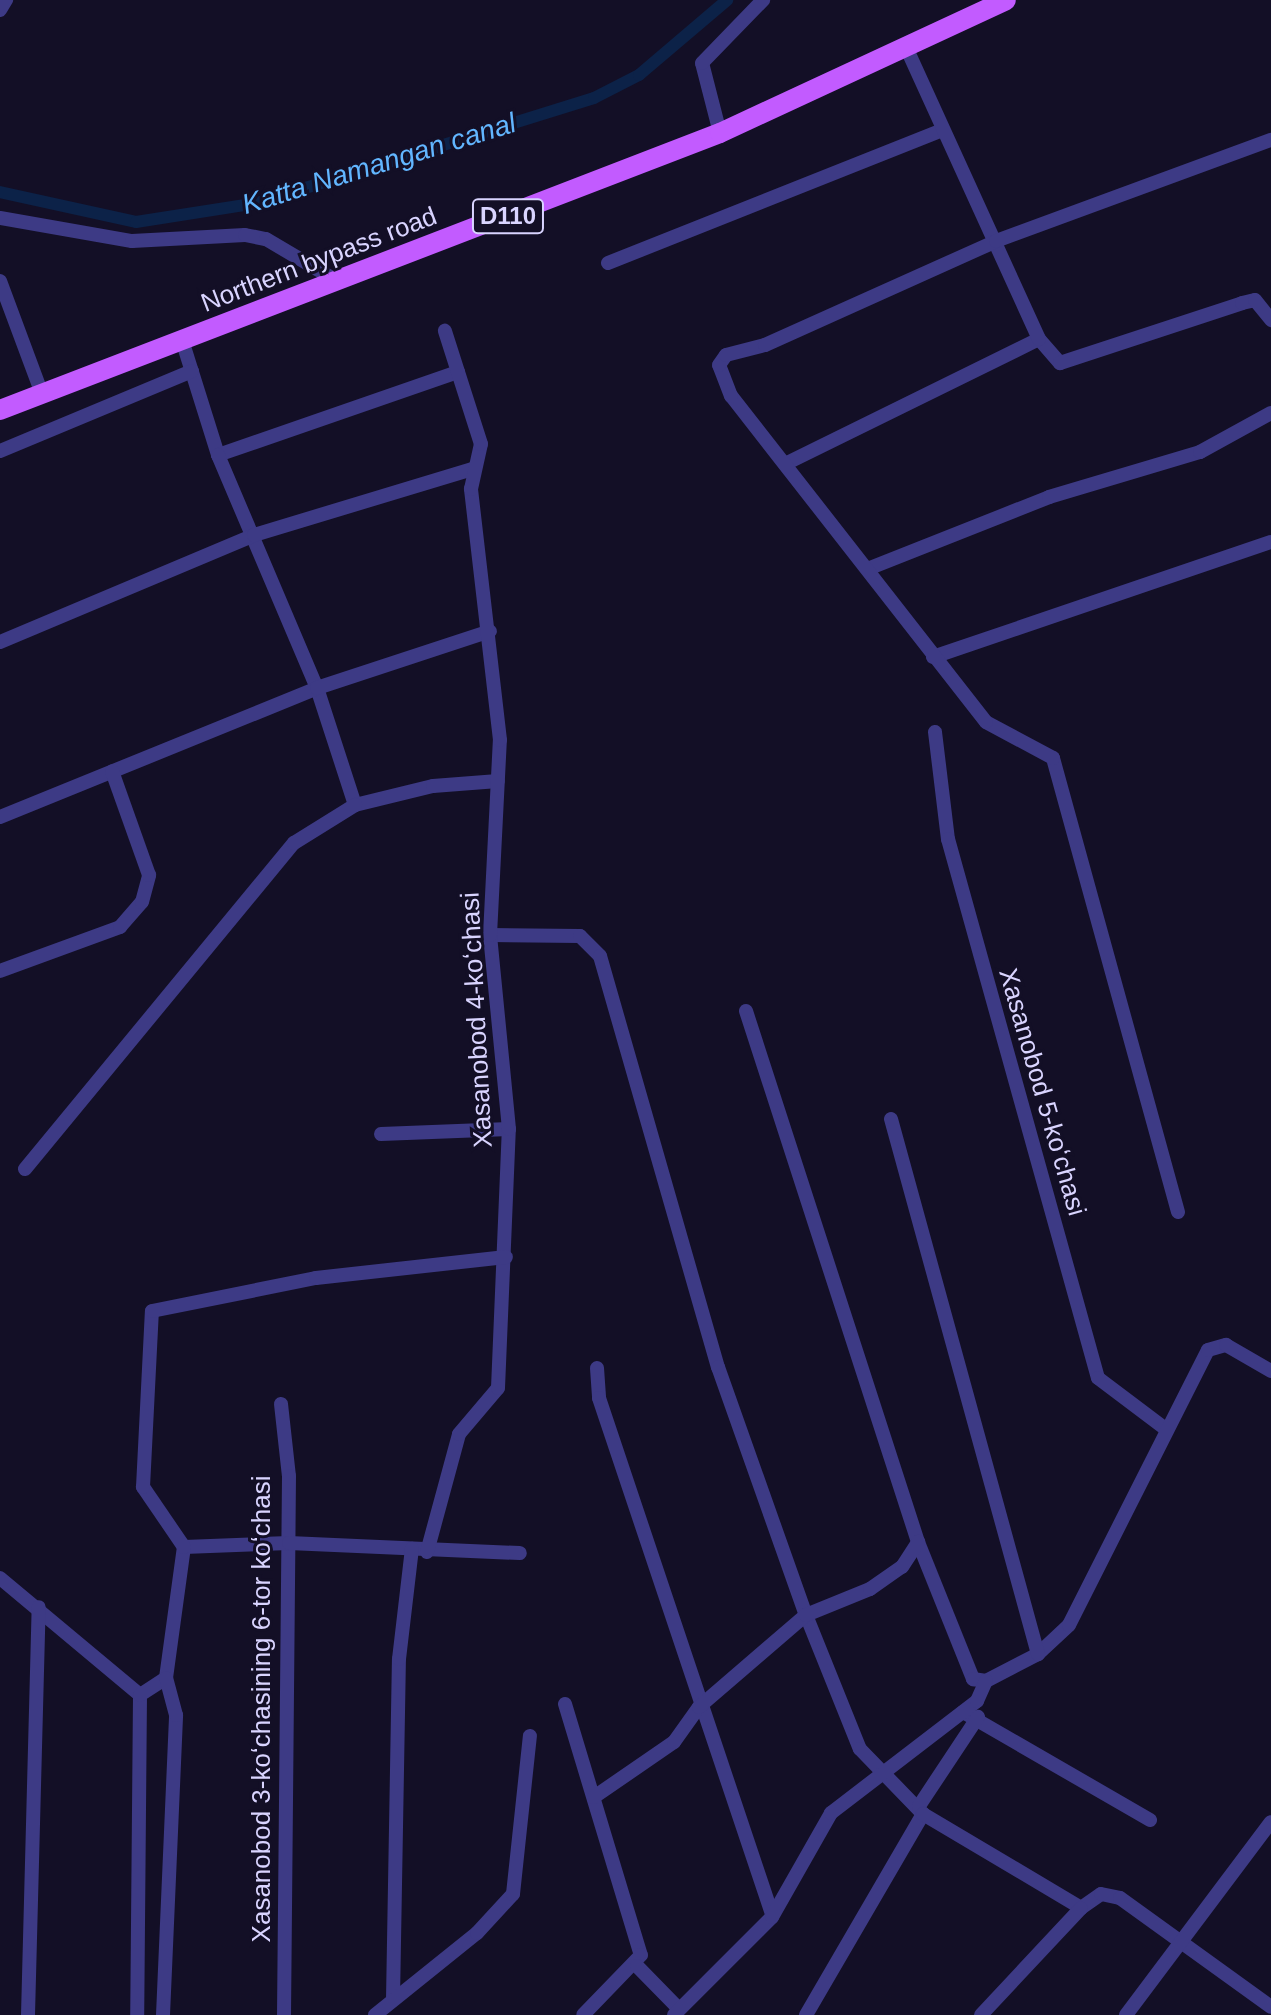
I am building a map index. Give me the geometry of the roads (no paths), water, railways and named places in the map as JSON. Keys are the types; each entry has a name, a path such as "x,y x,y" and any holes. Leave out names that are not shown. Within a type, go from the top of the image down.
{"main road":[{"name":"Northern bypass road","path":"0,410 720,133 908,51 1006,0"}],"street":[{"path":"0,10 6,0"},
{"path":"720,133 702,63 763,0"},
{"path":"908,51 1039,339 1060,363 1255,300 1271,320"},
{"path":"608,263 943,130"},
{"path":"1178,1212 1053,758 986,722 933,657 870,568 731,396 721,359 996,241 1271,140"},
{"path":"0,218 132,241 245,235 266,239 337,281"},
{"path":"0,281 42,394"},
{"name":"Xasanobod 4-koʻchasi","path":"393,1999 399,1659 419,1550 459,1434 498,1388 506,1257 509,1129 490,935 498,781 490,631 473,469 481,444 445,331"},
{"path":"785,464 1039,339"},
{"path":"182,340 218,455 317,688 355,805"},
{"path":"0,451 192,371"},
{"path":"218,455 458,372"},
{"path":"870,568 1049,497 1200,452 1271,413"},
{"path":"0,642 254,535 473,469"},
{"path":"933,657 1271,542"},
{"path":"0,817 317,688 490,631"},
{"name":"Xasanobod 5-koʻchasi","path":"935,732 948,839 1098,1378 1167,1430"},
{"path":"0,971 120,927 142,902 149,875 112,771"},
{"path":"25,1169 294,843 355,805 498,781"},
{"path":"490,935 580,936 600,956 718,1367 806,1615 851,1729 878,1775 921,1810 1081,1908"},
{"path":"746,1011 918,1542 973,1679 986,1681"},
{"path":"891,1119 1038,1654"},
{"path":"381,1134 509,1129"},
{"path":"163,2015 176,1715 166,1678 184,1547 143,1487 152,1311 316,1278 506,1257"},
{"path":"637,1966 676,2011 772,1914 823,1824 878,1775 963,1712 986,1681 1038,1654 1069,1625 1208,1350 1226,1345 1271,1371"},
{"path":"597,1368 599,1398 699,1707 772,1914"},
{"name":"Xasanobod 3-koʻchasining 6-tor koʻchasi","path":"281,1404 289,1543 284,2015"},
{"path":"594,1797 674,1742 699,1707 806,1615 870,1589 902,1567 918,1542"},
{"path":"184,1547 289,1543 520,1553"},
{"path":"0,1578 39,1607 140,1695 137,2015"},
{"path":"28,2015 39,1607"},
{"path":"140,1695 166,1678"},
{"path":"565,1704 639,1941 637,1966 583,2015"},
{"path":"963,1712 978,1717 1150,1820"},
{"path":"806,2015 921,1810 978,1717"},
{"path":"375,2015 477,1933 513,1894 530,1736"},
{"path":"1126,2015 1271,1822"},
{"path":"981,2015 1081,1908 1101,1894 1120,1898 1271,2007"}],"waterway":[{"name":"Katta Namangan canal","path":"0,192 136,222 257,203 594,98 639,75 727,0"}]}
